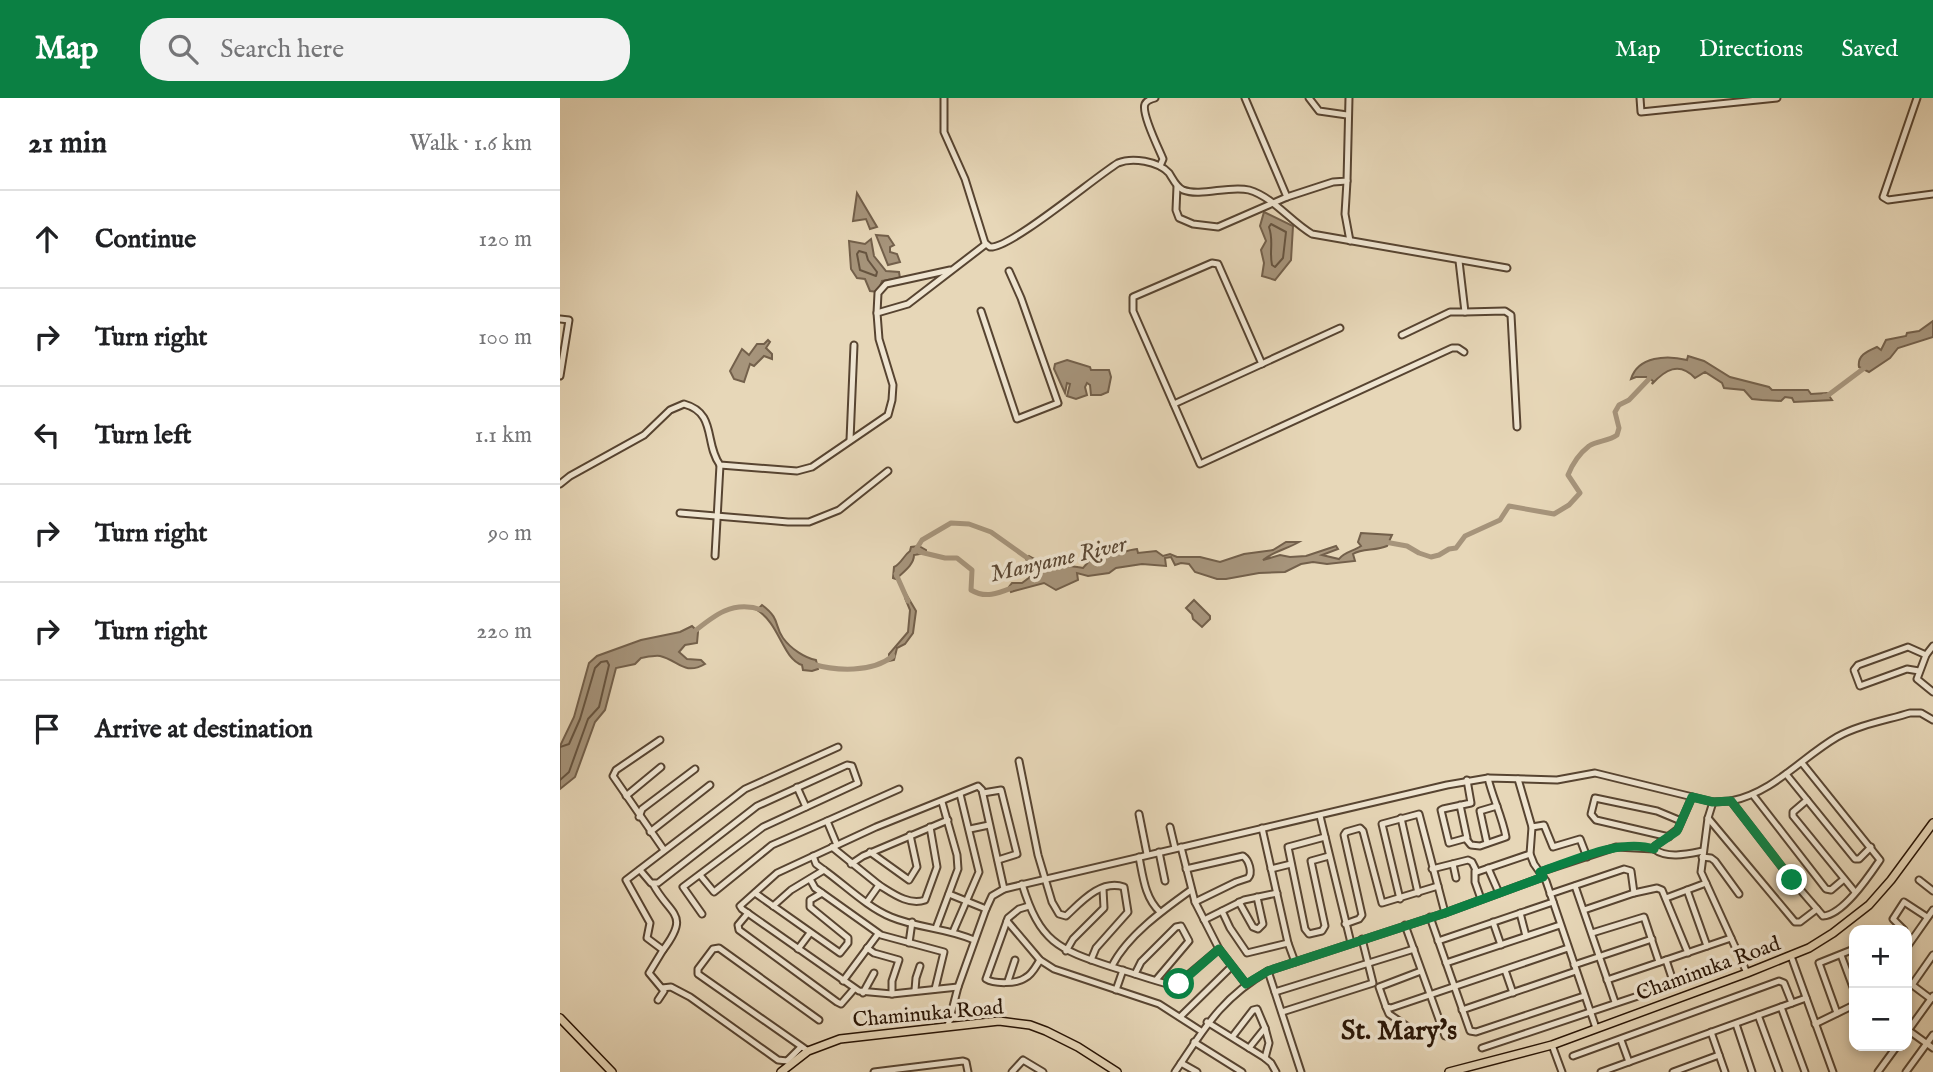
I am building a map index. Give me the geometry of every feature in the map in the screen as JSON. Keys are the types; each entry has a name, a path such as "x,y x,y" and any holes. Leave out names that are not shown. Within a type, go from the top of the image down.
{"main road":[{"name":"Chaminuka Road","path":"1449,1072 1552,1045 1791,956 1833,933 1868,905 1891,880 1932,826"},
{"path":"560,1018 612,1072"},
{"name":"Chaminuka Road","path":"781,1072 805,1049 840,1039 988,1021 1030,1025 1067,1041 1113,1071"}],"street":[{"path":"944,98 944,132 965,179 986,244 993,248 1118,163 1133,160 1160,166 1177,186 1186,191 1245,190 1256,193 1312,233 1507,268"},
{"path":"1155,98 1147,101 1144,106 1163,159 1160,166"},
{"path":"1245,98 1287,197"},
{"path":"1309,98 1319,111 1347,115"},
{"path":"1349,98 1345,214 1350,240"},
{"path":"1640,98 1641,111 1777,98"},
{"path":"1917,98 1883,197 1888,200 1933,194"},
{"path":"1177,186 1176,210 1179,218 1209,227 1226,225 1287,197 1333,182 1347,181"},
{"path":"877,313 908,304 986,244"},
{"path":"1460,261 1465,312"},
{"path":"1262,364 1218,264 1212,263 1133,297 1133,311 1200,464 1452,348 1464,352"},
{"path":"720,465 797,471 812,467 887,415 892,400 892,385 879,339 878,293 884,285 952,269"},
{"path":"981,311 1017,419 1058,403 1009,271"},
{"path":"1402,335 1450,312 1505,311 1511,315 1517,427"},
{"path":"560,319 569,320 560,376"},
{"path":"1174,404 1340,328"},
{"path":"850,440 854,345"},
{"path":"560,484 644,435 670,411 684,404 694,407 703,416 709,429 713,456 720,465 715,556"},
{"path":"680,513 809,522 839,510 888,471"},
{"path":"1933,646 1919,671 1918,681 1933,692"},
{"path":"1919,671 1907,669 1860,686 1854,670 1858,665 1908,647 1926,655"},
{"path":"948,1026 958,987 986,909 992,896 1004,889 1467,780 1561,780 1595,773 1713,802 1731,801 1753,796 1846,733 1910,713 1921,713 1933,720"},
{"path":"660,740 613,774 639,817 664,850"},
{"path":"663,950 647,938 650,923 625,883 627,879 745,789 838,747"},
{"path":"1019,761 1038,855 1052,902 1062,916 1088,895 1122,886 1129,910 1125,918 1096,948 1091,960"},
{"path":"1731,801 1817,909 1823,916 1828,916 1844,906 1880,861 1802,763"},
{"path":"653,884 757,806 847,765 854,770 859,783 763,827 682,887 702,914"},
{"path":"626,796 661,767"},
{"path":"639,817 642,809 695,769"},
{"path":"1786,774 1855,859 1859,859 1871,847"},
{"path":"1460,805 1466,839 1474,846 1506,837 1500,809 1488,778"},
{"path":"1518,779 1532,827 1530,853 1550,894 1596,1028"},
{"path":"1466,839 1447,842 1441,811 1472,801 1467,780"},
{"path":"650,832 710,785"},
{"path":"958,987 892,994 863,993 740,906 777,873 834,846 978,786 983,793 1004,889"},
{"path":"797,787 806,807"},
{"path":"700,874 712,892 716,891 772,845 899,789"},
{"path":"983,793 1001,790 1017,854 998,860"},
{"path":"953,932 979,868 960,794"},
{"path":"1753,796 1826,889 1830,890 1844,879"},
{"path":"1669,836 1595,820 1591,814 1594,799 1597,797 1657,811 1681,821"},
{"path":"1654,849 1677,831 1692,797"},
{"path":"1807,800 1792,815 1855,892"},
{"path":"936,928 958,865 943,802"},
{"path":"1713,802 1700,870 1747,973"},
{"path":"1488,843 1480,811 1497,806"},
{"path":"1139,814 1147,854"},
{"path":"1400,899 1382,824 1421,815 1432,869 1445,913"},
{"path":"1320,816 1351,943"},
{"path":"1401,818 1418,893"},
{"path":"1708,818 1794,922 1800,922 1817,909"},
{"path":"850,864 870,852 948,820"},
{"path":"827,821 834,846 850,864 897,897 919,902 925,900 937,867 930,827"},
{"path":"970,829 989,825"},
{"path":"1532,827 1544,825 1553,847 1580,839 1587,857"},
{"path":"1170,827 1195,902 1219,949 1246,984"},
{"path":"1262,828 1288,943 1295,962"},
{"path":"1345,923 1359,919 1362,915 1344,835 1346,832 1360,828 1363,831 1381,902 1385,904 1438,886"},
{"path":"870,852 898,874 911,879 918,867 910,835"},
{"path":"1325,837 1289,845 1287,849 1306,929 1311,934 1322,931 1325,926 1311,861 1329,856"},
{"path":"1175,1072 1208,1022 1246,984 1268,971 1445,913 1620,846 1654,849 1659,853 1679,855 1703,854 1716,861 1739,894"},
{"path":"1159,852 1165,881"},
{"path":"1475,871 1530,853"},
{"path":"813,856 816,864 891,917 953,932 974,940"},
{"path":"1186,869 1243,856 1247,859 1250,877 1195,902"},
{"path":"1139,858 1148,896 1152,905 1160,912"},
{"path":"1432,869 1470,861 1481,900"},
{"path":"1271,869 1291,864"},
{"path":"1453,864 1456,878"},
{"path":"1488,868 1499,893"},
{"path":"1550,894 1627,869 1631,871 1634,893"},
{"path":"640,870 676,916 676,933 649,973 662,988 663,994 658,1000"},
{"path":"773,906 791,890 824,870"},
{"path":"810,879 815,888 878,934 945,953 934,989"},
{"path":"1919,880 1933,891"},
{"path":"1666,898 1706,883"},
{"path":"1022,884 1029,906 1047,936 1066,951 1091,960 1177,985 1219,949"},
{"path":"867,902 879,885"},
{"path":"1575,886 1615,1002"},
{"path":"1584,910 1634,893 1657,888 1662,890 1689,953"},
{"path":"1066,951 1073,939 1104,908 1103,889"},
{"path":"1111,966 1160,912 1191,890"},
{"path":"1686,890 1707,946"},
{"path":"755,893 838,954 848,943 846,936 810,907 810,900 822,893"},
{"path":"1204,920 1239,902 1277,893"},
{"path":"949,894 986,909"},
{"path":"1239,902 1253,927 1258,929 1263,924 1257,897"},
{"path":"1438,941 1553,902"},
{"path":"1900,925 1893,919 1902,903 1907,902 1927,917"},
{"path":"1029,906 1013,913 1007,921 986,977 988,982 1024,979 1040,960"},
{"path":"1913,937 1933,910"},
{"path":"1222,911 1247,953 1288,943"},
{"path":"747,913 738,925 738,930 837,1002 844,1002 854,989"},
{"path":"1520,913 1527,936"},
{"path":"1430,917 1468,1028 1473,1032 1584,996"},
{"path":"1592,933 1642,917 1646,919 1652,939 1681,997"},
{"path":"1007,921 1040,960 1062,973 1159,1004 1201,1031"},
{"path":"908,943 912,922"},
{"path":"1493,922 1501,944"},
{"path":"1135,974 1141,962 1179,925 1189,941 1156,980"},
{"path":"1405,925 1445,1036"},
{"path":"1446,963 1560,925"},
{"path":"798,949 810,933"},
{"path":"843,981 878,934"},
{"path":"1607,980 1731,937"},
{"path":"1282,1012 1373,982 1362,939"},
{"path":"1462,1010 1652,939"},
{"path":"662,988 671,987 690,997 778,1060 787,1061 805,1049 698,974 698,969 713,948 719,947 819,1020"},
{"path":"867,948 874,953 899,960 892,981 892,994"},
{"path":"1386,1007 1391,1008 1568,948"},
{"path":"1275,992 1414,949"},
{"path":"1837,1013 1819,965 1820,962 1849,951"},
{"path":"1841,955 1853,988"},
{"path":"1912,980 1933,955"},
{"path":"1791,956 1833,1072"},
{"path":"1008,981 1015,960"},
{"path":"915,990 920,966"},
{"path":"1180,1017 1231,967"},
{"path":"1116,990 1123,970"},
{"path":"1505,970 1513,993"},
{"path":"1268,971 1305,1072"},
{"path":"1408,1027 1389,1014 1379,987 1421,971"},
{"path":"863,993 874,974"},
{"path":"1573,1056 1779,981 1784,983 1792,1003"},
{"path":"1482,1048 1674,984"},
{"path":"1912,985 1932,998 1912,1026"},
{"path":"1601,1072 1806,998"},
{"path":"1781,1007 1805,1072"},
{"path":"1815,1024 1849,1007"},
{"path":"1233,1036 1253,1010 1257,1010 1269,1043 1265,1058"},
{"path":"1758,1015 1779,1072"},
{"path":"1208,1022 1265,1058 1276,1072"},
{"path":"1736,1024 1752,1072"},
{"path":"1249,1048 1265,1028"},
{"path":"1711,1032 1725,1072"},
{"path":"1912,1034 1933,1048"},
{"path":"1906,1072 1933,1035"},
{"path":"1621,1040 1629,1062"},
{"path":"1194,1042 1242,1072"},
{"path":"1552,1045 1562,1072"},
{"path":"1878,1072 1893,1051"},
{"path":"1673,1072 1719,1055"},
{"path":"1012,1072 1023,1060 1043,1072"},
{"path":"874,1072 963,1061 966,1062 968,1072"},
{"path":"1181,1063 1197,1072"}],"water":[{"path":"857,193 877,227 870,229 866,219 853,221"},
{"path":"1264,212 1293,226 1291,260 1275,280 1262,276 1264,263 1261,250 1266,241 1260,226"},
{"path":"876,235 888,236 894,245 890,247 890,252 897,254 900,262 888,265"},
{"path":"871,239 874,256 886,271 899,272 900,278 882,281 878,292 870,291 865,279 857,278 851,269 849,241 865,244"},
{"path":"1933,321 1933,337 1898,348 1890,358 1869,372 1859,367 1864,354 1877,347 1881,350 1886,340 1919,331"},
{"path":"768,340 770,342 766,348 772,354 772,359 764,356 754,366 750,364 744,382 734,379 730,371 742,349 749,355 757,344 764,344"},
{"path":"1688,356 1704,361 1730,377 1772,390 1827,393 1832,400 1794,402 1792,398 1785,397 1781,401 1752,399 1744,390 1724,388 1722,383 1705,372 1695,378 1678,369 1667,371 1652,384 1653,381 1648,377 1631,379 1640,366 1654,359 1687,360"},
{"path":"1067,360 1090,367 1091,370 1109,370 1111,377 1108,392 1091,395 1090,385 1087,383 1087,395 1076,399 1067,396 1070,384 1067,383 1065,393 1054,369 1055,364"},
{"path":"1361,533 1392,535 1387,546 1353,554 1355,561 1327,564 1313,562 1301,564 1285,572 1217,579 1195,572 1189,564 1175,565 1171,557 1165,558 1166,566 1142,564 1088,576 1077,573 1078,580 1056,590 1044,583 1011,592 1009,587 1012,583 1022,583 1030,577 1024,568 1029,565 1026,559 1029,556 1047,563 1083,568 1091,559 1104,560 1106,556 1137,549 1138,553 1156,551 1163,556 1170,554 1177,557 1200,557 1220,562 1244,554 1273,550 1286,542 1299,542 1263,560 1280,555 1306,556 1336,546 1338,549 1322,555 1339,559 1361,546 1358,542"},
{"path":"919,546 926,550 926,553 914,555 908,568 896,579 893,578 894,567 911,547"},
{"path":"906,594 916,611 913,633 905,644 897,648 894,660 889,661 889,654 908,632 910,610"},
{"path":"1194,600 1210,616 1202,627 1186,608"},
{"path":"762,605 775,618 780,634 786,642 798,652 816,660 818,669 803,670 802,665 795,661 771,624 757,610"},
{"path":"692,626 698,632 697,643 685,645 679,652 687,659 701,660 705,664 686,668 656,656 641,658 635,664 616,668 605,710 595,722 575,777 560,789 560,746 574,717 589,663 597,656 641,640 680,632"}],"waterway":[{"name":"Manyame River","path":"1824,396 1867,366"},
{"name":"Manyame River","path":"1385,542 1407,546 1431,557 1456,548 1465,536 1500,520 1509,506 1554,514 1569,505 1580,493 1568,475 1574,463 1589,446 1617,435 1619,428 1615,412 1650,375"},
{"path":"915,551 922,540 951,523 969,524 991,532 1033,562"},
{"name":"Manyame River","path":"920,552 957,558 972,570 971,590 977,593 993,594 1014,587"},
{"name":"Manyame River","path":"898,572 896,574 908,601"},
{"name":"Manyame River","path":"690,635 715,616 732,608 751,607 762,610"},
{"name":"Manyame River","path":"812,664 854,669 875,665 893,656"}],"district":[{"name":"St. Mary's","path":"1399,1029"}],"route":[{"path":"1179,984 1219,949 1246,984 1268,971 1445,913 1543,877 1540,872 1608,849 1620,846 1654,849 1677,831 1692,797 1713,802 1731,801 1792,880"}]}
